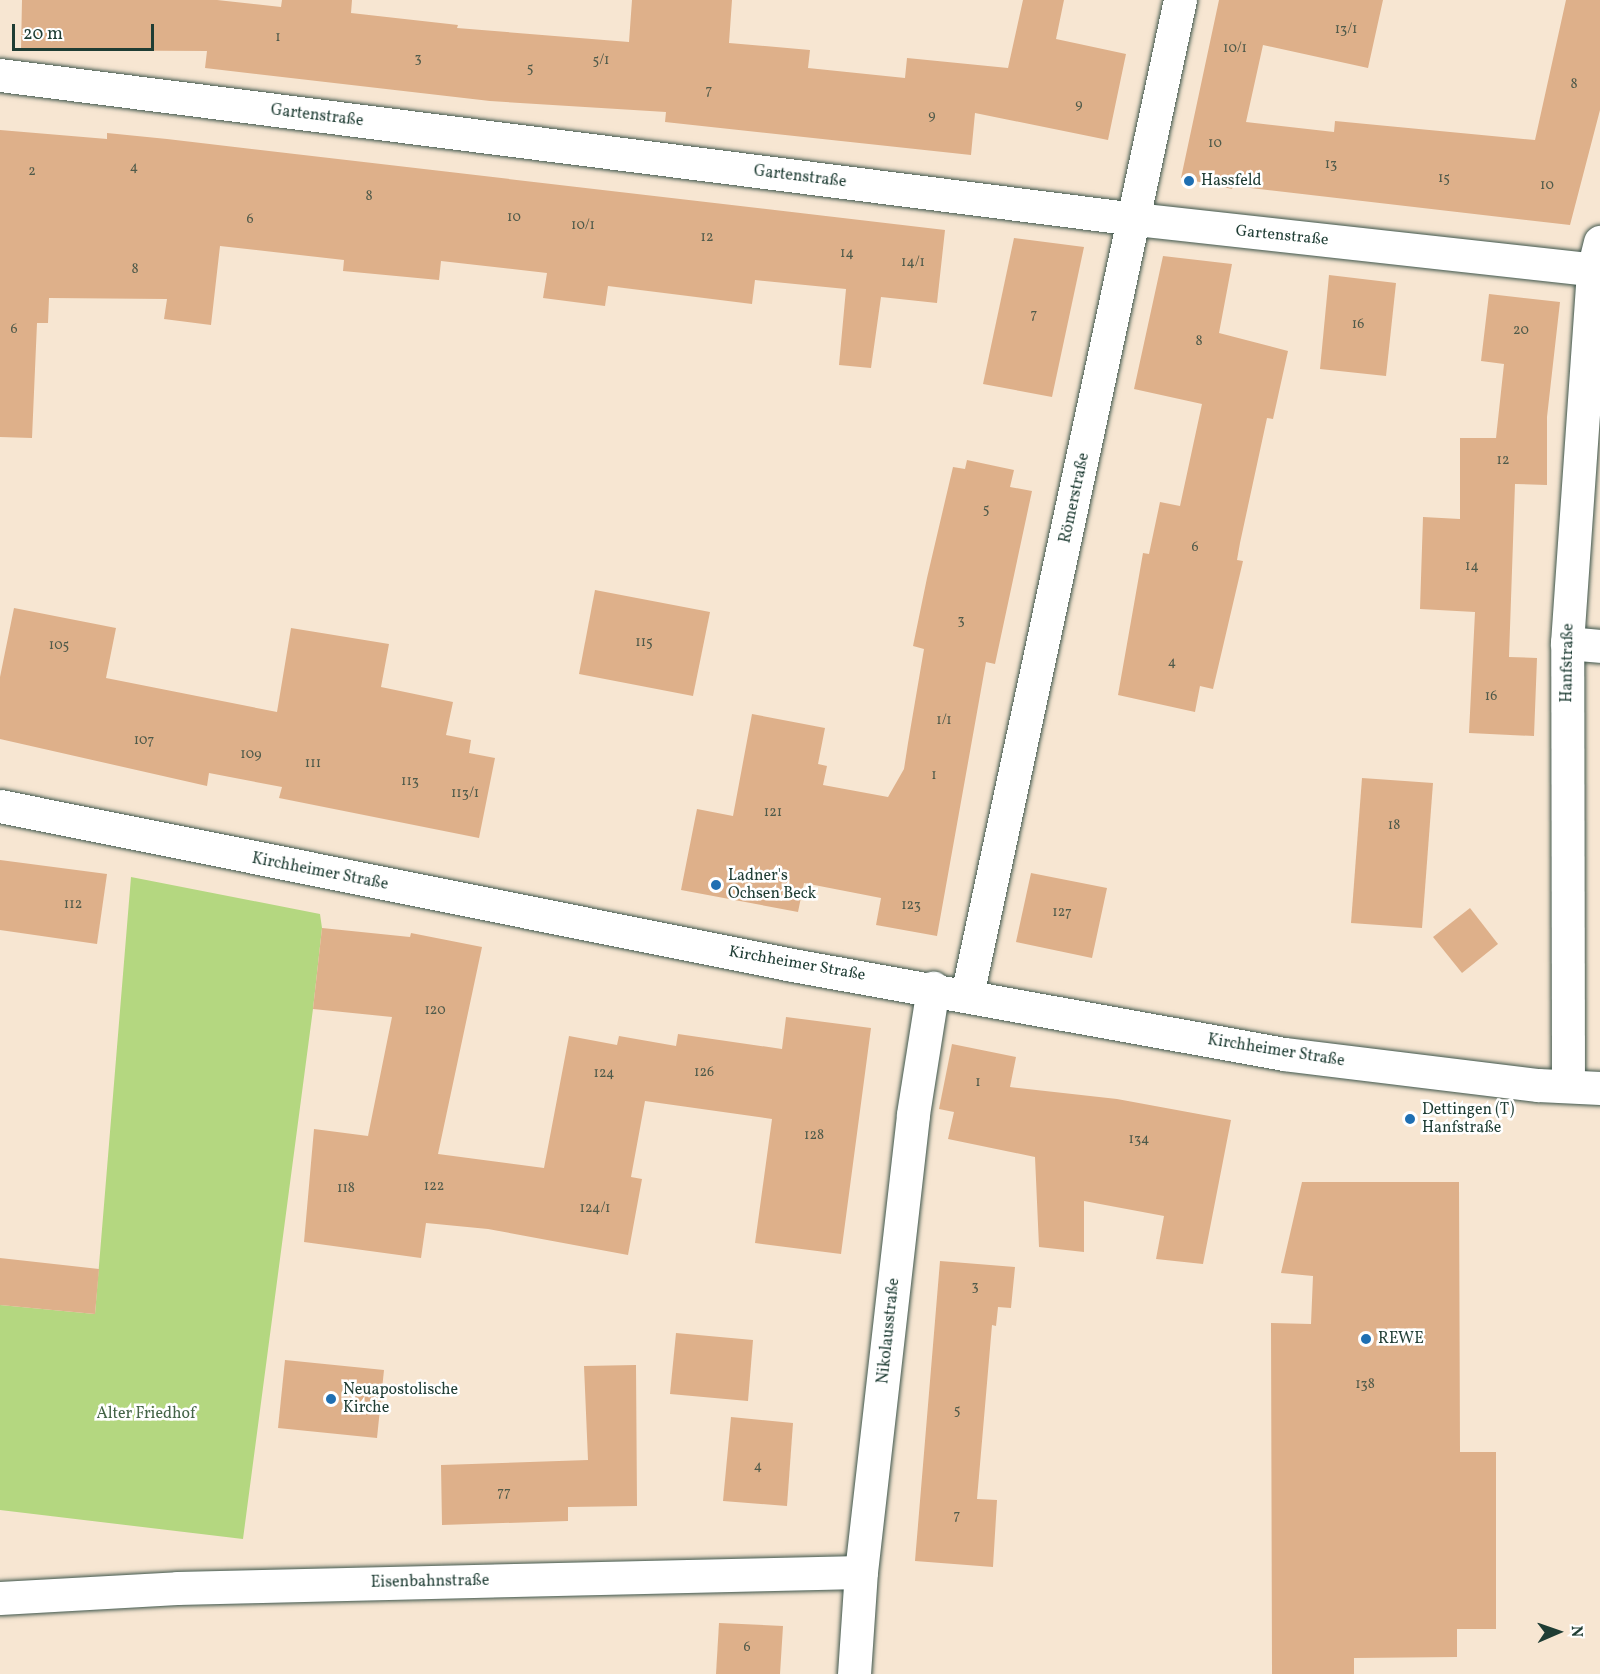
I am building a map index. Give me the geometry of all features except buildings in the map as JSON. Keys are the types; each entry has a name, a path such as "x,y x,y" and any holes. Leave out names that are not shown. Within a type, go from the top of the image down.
{"street":[{"name":"Römerstraße","path":"967,995 1135,219 1179,0"},
{"name":"Gartenstraße","path":"0,75 1135,219 1598,261"},
{"name":"Hanfstraße","path":"1568,1086 1567,643 1598,261"},
{"path":"1567,643 1600,646"},
{"name":"Kirchheimer Straße","path":"0,806 775,961 933,988 1284,1054 1600,1088"},
{"name":"Nikolausstraße","path":"854,1674 861,1572 913,1114 933,988"},
{"name":"Eisenbahnstraße","path":"0,1598 177,1588 861,1572"}],"green space":[{"name":"Alter Friedhof","path":"131,877 320,914 322,928 313,1009 243,1539 0,1510 0,1305 95,1314"}],"place":[{"name":"Hassfeld","path":"1189,181"},
{"name":"Ladner's Ochsen Beck","path":"716,885"},
{"name":"Dettingen (T) Hanfstraße","path":"1410,1119"},
{"name":"REWE","path":"1366,1339"},
{"name":"Neuapostolische Kirche","path":"331,1399"}]}
